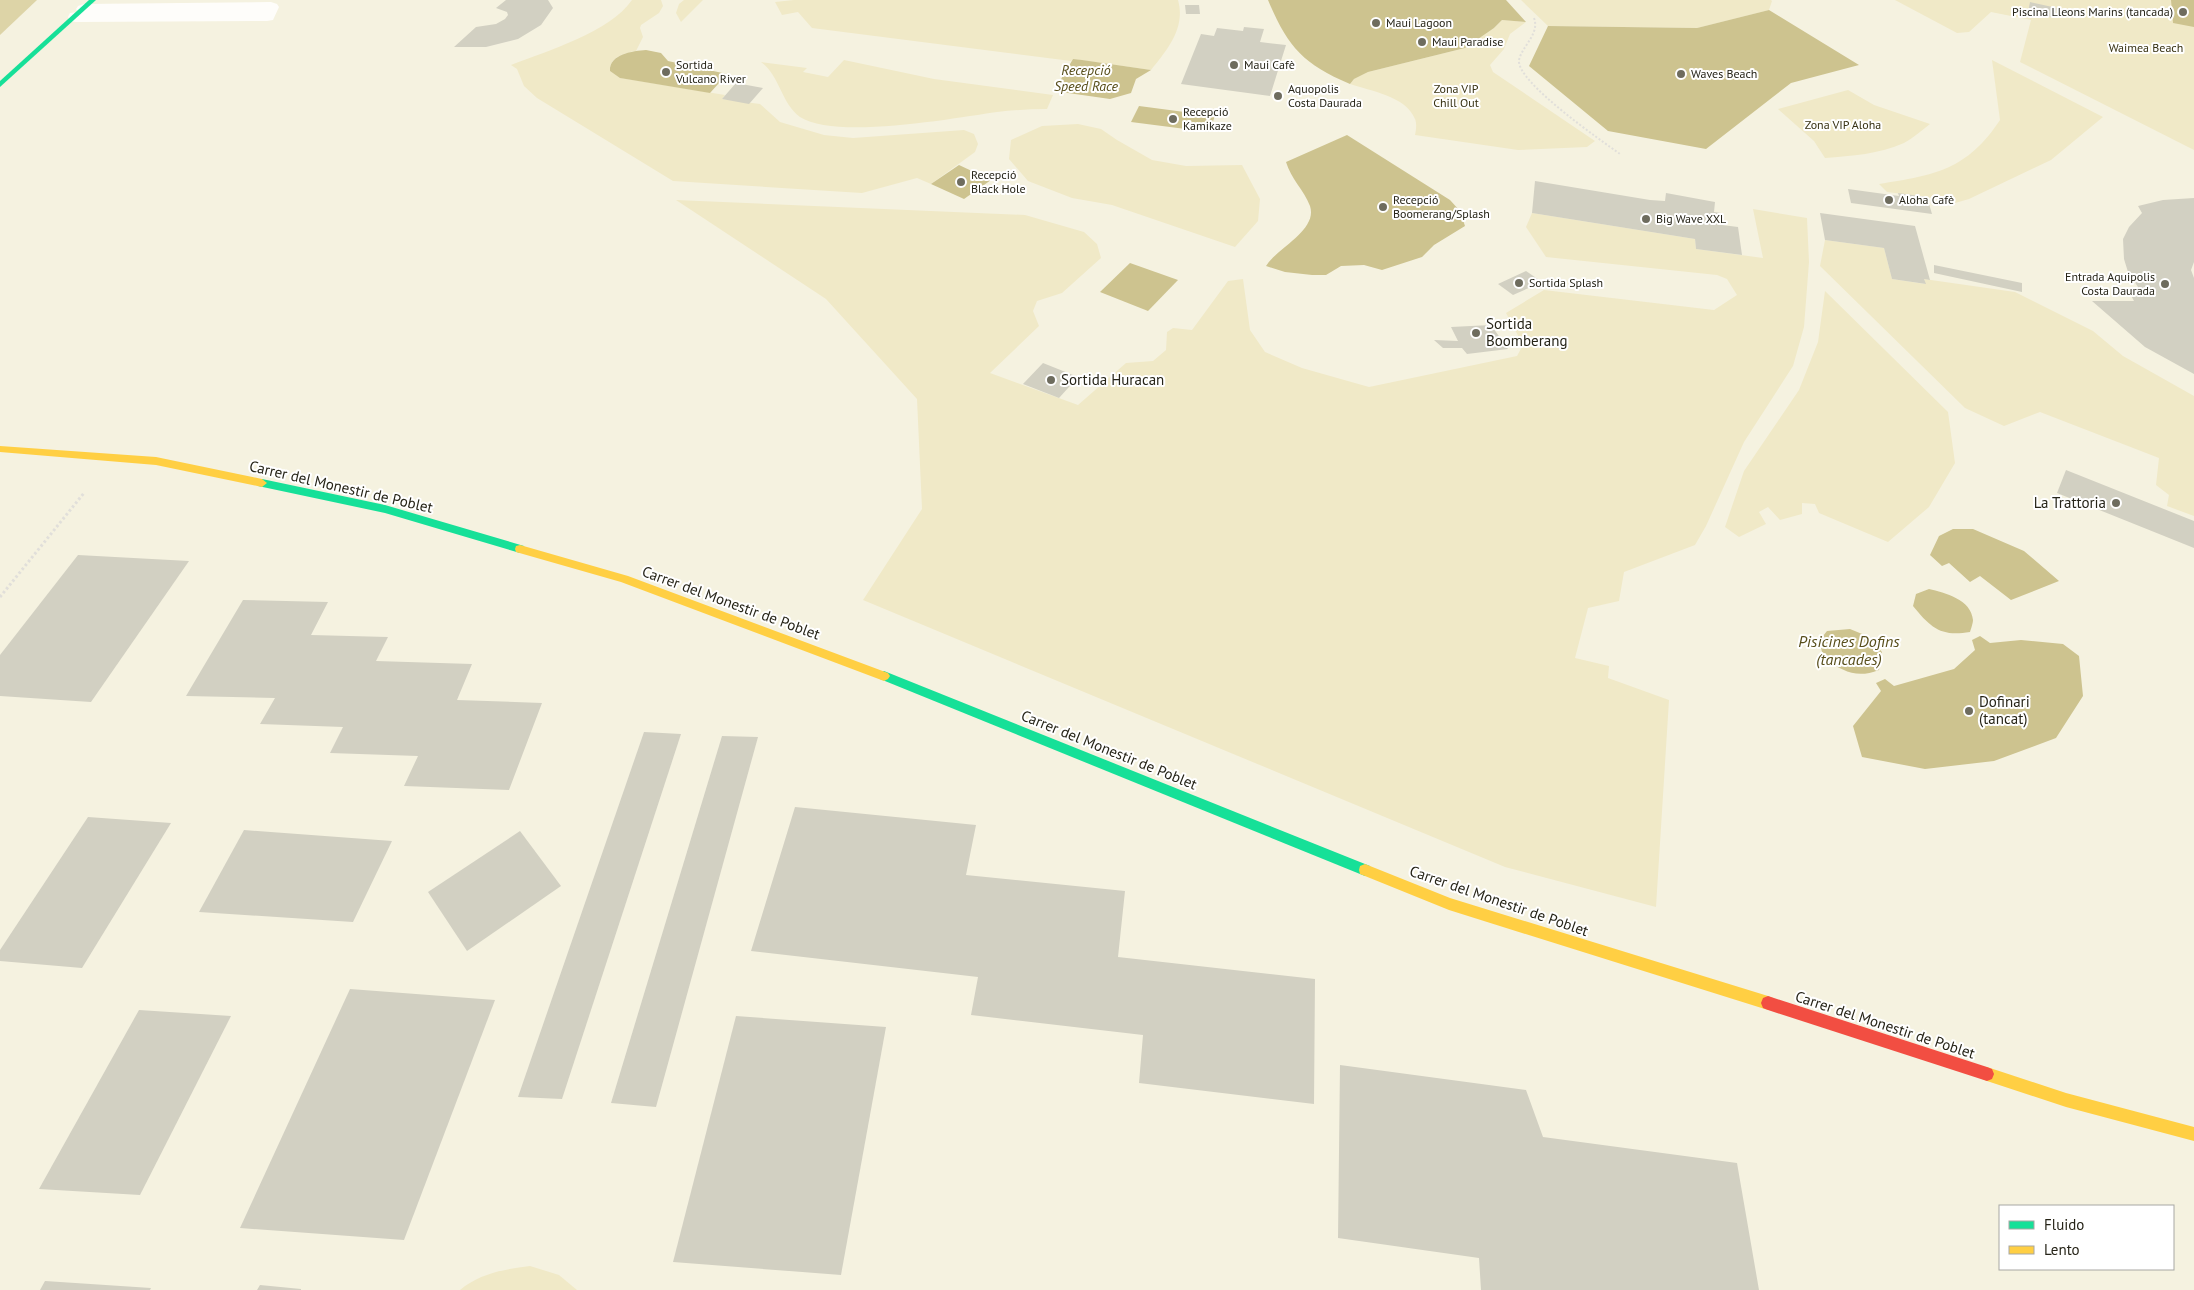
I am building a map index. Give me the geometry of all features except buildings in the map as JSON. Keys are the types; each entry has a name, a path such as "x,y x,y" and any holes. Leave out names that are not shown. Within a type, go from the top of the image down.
{"street":[{"path":"0,85 84,8"},
{"name":"Carrer del Monestir de Poblet","path":"0,449 156,461 385,509 624,579 884,676 1449,904 1817,1018 2066,1100 2194,1134"}],"lane":[{"path":"84,8 271,8 266,16 84,8"}],"path":[{"path":"1534,18 1535,29 1519,62 1520,69 1536,89 1620,154"},
{"path":"0,597 112,458"}],"green space":[{"path":"632,0 661,0 663,6 659,13 641,25 643,37 636,51 618,56 612,62 610,71 621,78 725,95 722,99 760,104 780,122 824,135 853,138 964,130 974,134 978,144 975,152 931,184 917,178 862,193 673,181 537,98 524,86 517,69 511,65 559,47 594,31 609,22"},
{"path":"684,0 703,0 681,22 676,13 679,4"},
{"path":"794,0 1178,0 1180,10 1174,38 1151,70 812,28 798,12 782,15 775,2"},
{"path":"1521,0 1772,1 1769,10 1697,28 1548,26"},
{"name":"Waimea Beach","path":"1895,0 2194,0 2194,150 2020,62 2031,20 1991,12 1969,32 1957,33"},
{"name":"Zona VIP Chill Out","path":"1502,20 1526,22 1510,34 1504,49 1490,65 1493,72 1595,141 1587,147 1518,150 1415,135 1415,119 1404,105 1387,96 1350,84 1354,79 1368,72 1465,48 1494,28"},
{"path":"844,60 934,79 1053,95 1047,109 1003,111 896,125 840,127 817,124 800,117 761,62 807,68 803,72 828,77"},
{"path":"1992,60 2103,117 2051,160 1969,199 1955,203 1887,192 1879,184 1917,177 1948,167 1962,160 1988,137 2000,120"},
{"name":"Zona VIP Aloha","path":"1848,90 1874,105 1930,124 1904,143 1895,147 1865,154 1825,158 1814,141 1778,109"},
{"path":"1078,124 1101,129 1152,160 1186,166 1242,165 1260,199 1258,221 1235,247 1112,205 1072,198 1028,181 1009,159 1011,140 1042,126"},
{"path":"676,200 1025,215 1084,232 1097,244 1101,258 1062,293 1037,301 1033,311 1039,326 990,373 1078,405 1126,363 1153,361 1166,350 1167,332 1173,328 1192,330 1228,281 1243,279 1250,330 1265,352 1302,368 1369,387 1517,356 1523,345 1506,313 1544,290 1714,310 1737,295 1727,279 1717,275 1546,257 1526,227 1532,213 1695,239 1696,249 1763,258 1753,209 1807,218 1809,262 1804,327 1793,366 1744,442 1706,526 1695,545 1624,572 1619,601 1588,608 1575,658 1609,666 1608,678 1669,700 1656,907 1505,867 863,600 922,509 917,399 826,299"},
{"path":"1825,240 1884,248 1892,279 1925,284 1924,279 2015,292 2093,331 2123,356 2194,396 2194,516 2167,506 2169,495 2156,485 2159,458 2040,412 2004,426 1965,408 1820,266"},
{"path":"1825,291 1948,412 1955,463 1929,507 1888,542 1819,513 1815,504 1802,503 1802,514 1780,520 1768,507 1759,512 1766,524 1739,537 1725,527 1744,471 1799,390 1818,342"},
{"path":"530,1266 559,1275 577,1290 460,1290 485,1276 503,1270"}],"shaded area":[{"path":"0,0 37,0 0,35"}],"water":[{"path":"1268,0 1506,0 1526,22 1502,20 1494,28 1465,48 1368,72 1354,79 1350,84 1320,69 1298,52 1282,30"},
{"name":"Piscina Lleons Marins (tancada)","path":"2171,0 2194,0 2194,27 2173,23"},
{"name":"Waves Beach","path":"1769,10 1859,65 1791,83 1706,149 1608,131 1529,66 1548,26 1697,28"},
{"name":"Sortida Vulcano River","path":"646,50 661,53 668,61 727,74 710,93 620,78 610,71 613,61 623,54"},
{"name":"Recepció Speed Race","path":"1073,59 1151,70 1136,79 1131,93 1110,99 1054,91"},
{"name":"Recepció Kamikaze","path":"1139,106 1215,116 1209,132 1131,122"},
{"name":"Recepció Boomerang/Splash","path":"1347,135 1450,200 1460,211 1465,226 1434,245 1422,257 1382,270 1364,265 1341,266 1326,275 1312,275 1285,272 1266,266 1271,259 1302,231 1311,215 1310,206 1286,162"},
{"name":"Recepció Black Hole","path":"959,165 991,180 964,199 931,184"},
{"path":"1130,263 1178,280 1148,311 1100,292"},
{"path":"1953,529 1973,529 2024,551 2059,581 2011,600 1980,576 1970,582 1949,563 1942,566 1930,555 1939,536"},
{"name":"Pisicines Dofins (tancades)","path":"1929,589 1956,598 1968,607 1973,620 1970,632 1944,632 1925,620 1913,606 1916,594"},
{"name":"Pisicines Dofins (tancades)","path":"1850,629 1867,636 1882,652 1879,670 1871,673 1857,674 1824,659 1819,641 1827,631"},
{"name":"Dofinari (tancat)","path":"1980,636 1990,643 2021,640 2063,644 2079,656 2083,696 2056,738 1994,761 1925,769 1862,757 1853,726 1881,691 1876,683 1885,679 1894,686 1954,669 1975,650 1972,640"}],"traffic: fast":[{"path":"0,85 93,0"},
{"path":"262,483 385,509 520,549"},
{"path":"884,676 1365,870"}],"traffic: slow":[{"path":"0,449 156,461 262,483"},
{"path":"520,549 624,579 884,676"},
{"path":"1365,870 1449,904 1768,1003"},
{"path":"1987,1074 2066,1100 2194,1134"}],"traffic: jam":[{"path":"1768,1003 1987,1074"}],"place":[{"name":"Piscina Lleons Marins (tancada)","path":"2183,12"},
{"name":"Maui Lagoon","path":"1376,23"},
{"name":"Maui Paradise","path":"1422,42"},
{"name":"Maui Cafè","path":"1234,65"},
{"name":"Sortida Vulcano River","path":"666,72"},
{"name":"Waves Beach","path":"1681,74"},
{"name":"Aquopolis Costa Daurada","path":"1278,96"},
{"name":"Recepció Kamikaze","path":"1173,119"},
{"name":"Recepció Black Hole","path":"961,182"},
{"name":"Aloha Cafè","path":"1889,200"},
{"name":"Recepció Boomerang/Splash","path":"1383,207"},
{"name":"Big Wave XXL","path":"1646,219"},
{"name":"Sortida Splash","path":"1519,283"},
{"name":"Entrada Aquipolis Costa Daurada","path":"2165,284"},
{"name":"Sortida Boomberang","path":"1476,333"},
{"name":"Sortida Huracan","path":"1051,380"},
{"name":"La Trattoria","path":"2116,503"},
{"name":"Dofinari (tancat)","path":"1969,711"}]}
